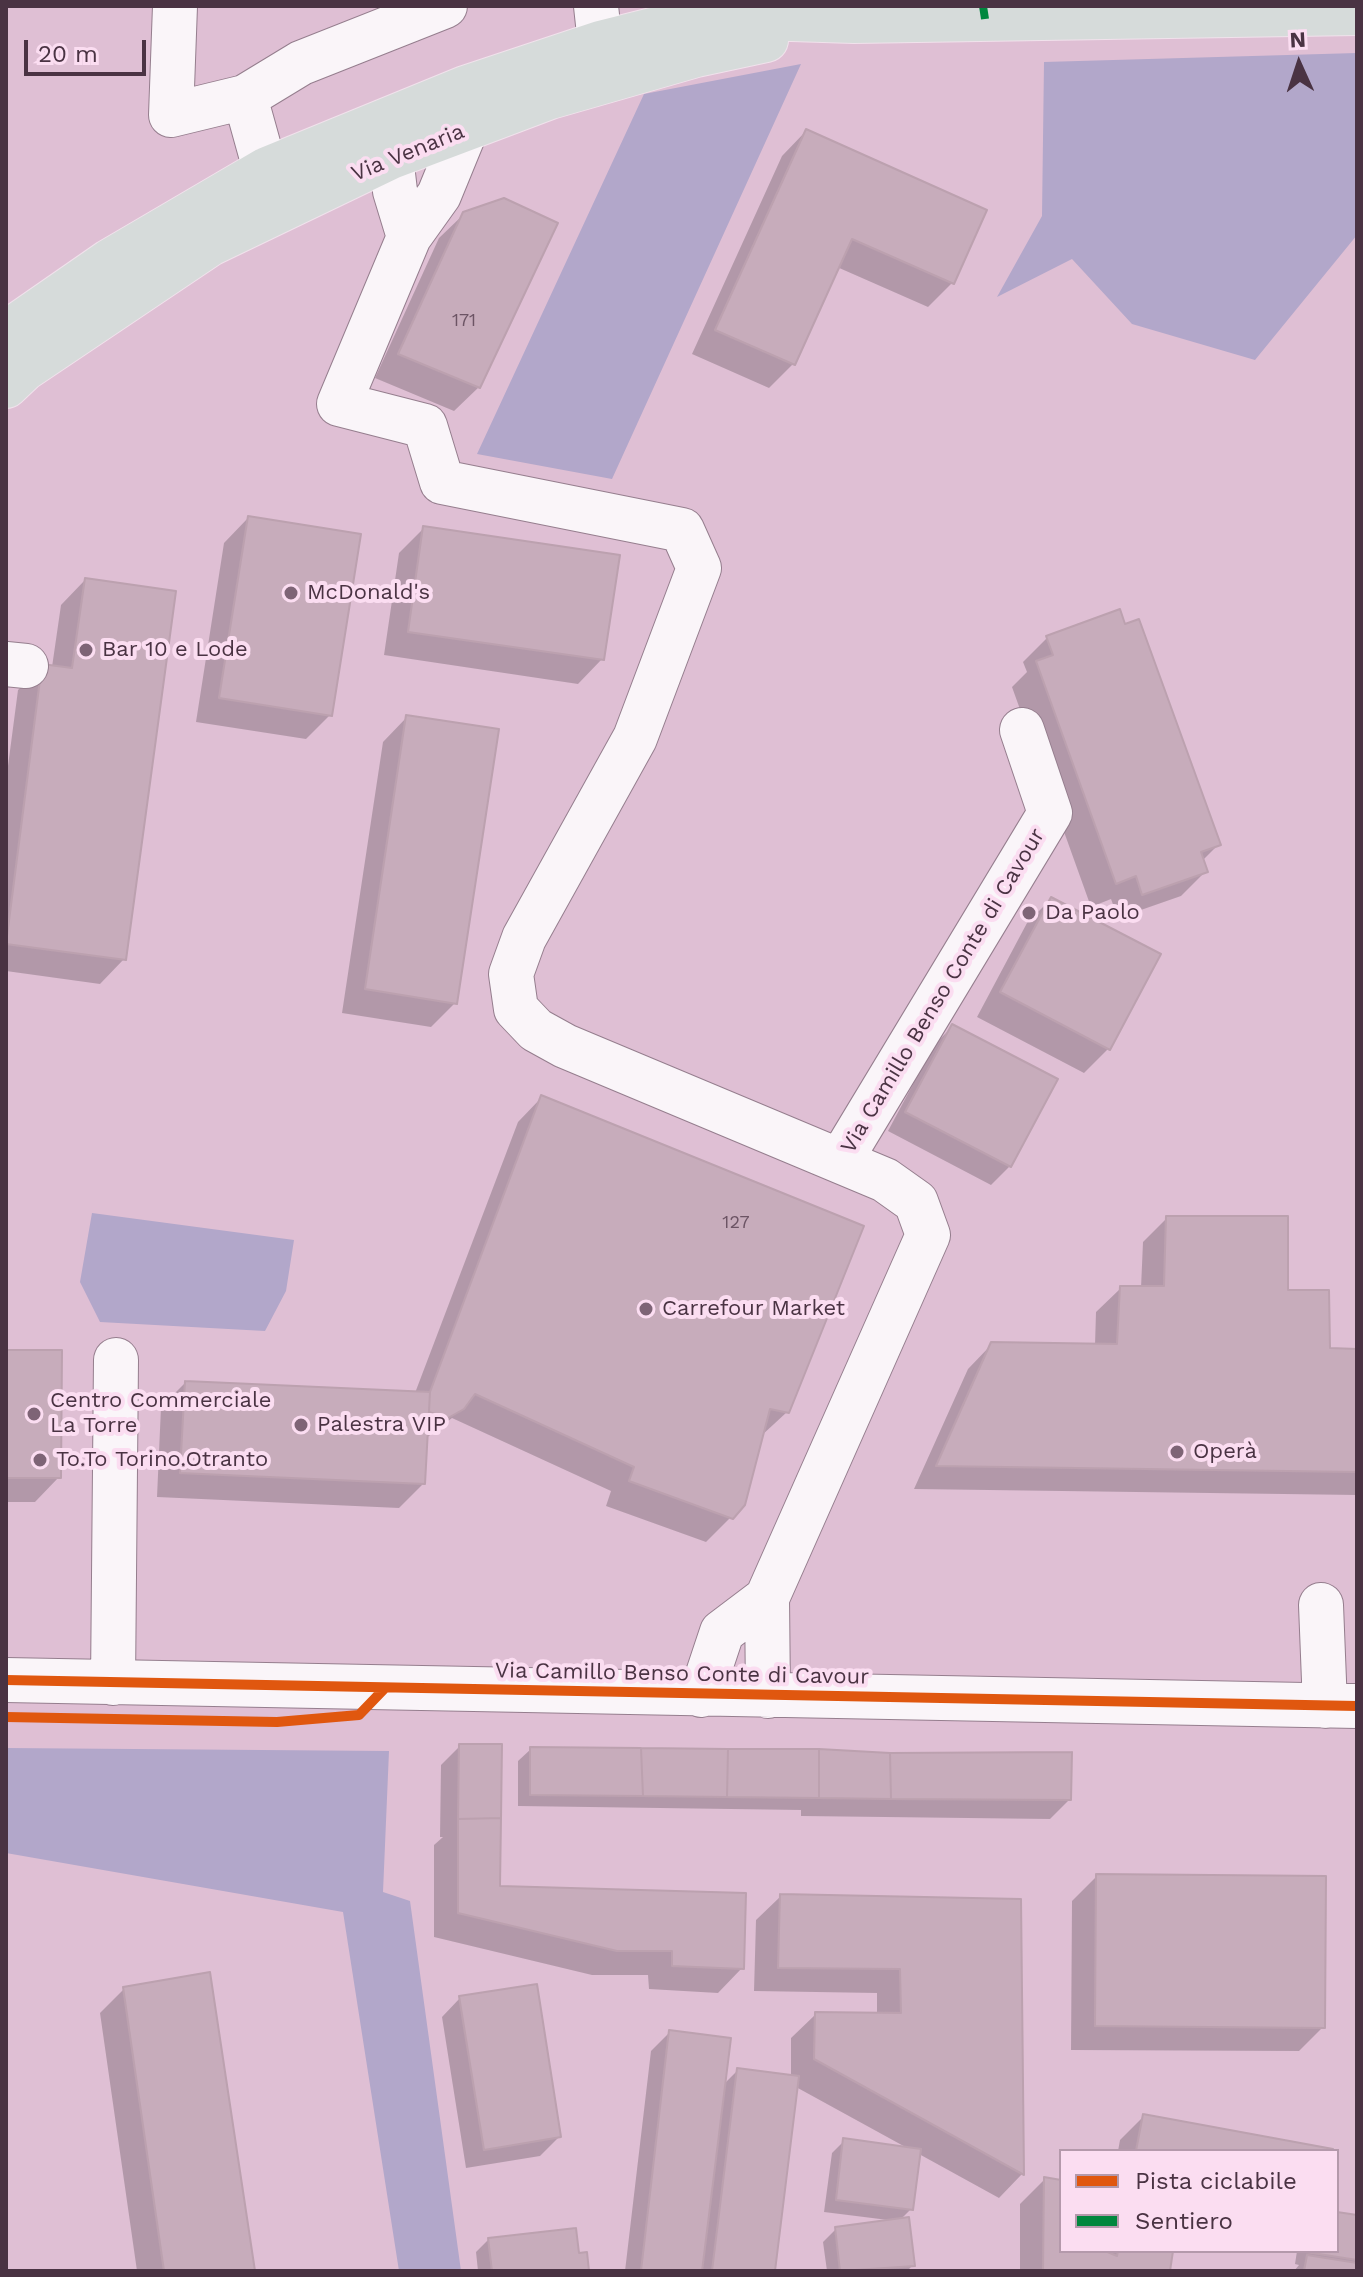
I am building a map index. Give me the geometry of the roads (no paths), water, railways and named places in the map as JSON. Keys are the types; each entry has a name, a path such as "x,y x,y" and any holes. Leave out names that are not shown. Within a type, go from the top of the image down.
{"main road":[{"name":"Via Venaria","path":"6,333 99,268 272,190 400,113 598,25 667,15 854,21 1357,13"},
{"name":"Via Venaria","path":"6,386 24,369 210,244 272,190 391,157 550,97 696,55 854,21"}],"street":[{"path":"175,6 171,115 245,97 301,63 445,6"},
{"path":"245,97 272,190"},
{"path":"400,113 391,157 395,191 409,237"},
{"path":"409,237 439,195 466,129"},
{"name":"Via Camillo Benso Conte di Cavour","path":"409,237 339,404 425,426 442,482 682,530 699,568 635,738 524,938 511,974 516,1009 536,1030 565,1046 885,1180 916,1202 928,1235 767,1598"},
{"name":"Via Camillo Benso Conte di Cavour","path":"840,1161 1050,813 1022,730"},
{"path":"113,1683 116,1360"},
{"path":"701,1695 722,1632 767,1598"},
{"path":"767,1598 768,1696"},
{"path":"1321,1605 1341,1706"},
{"name":"Via Camillo Benso Conte di Cavour","path":"6,1680 1341,1706"}],"place":[{"name":"McDonald's","path":"291,593"},
{"name":"Bar 10 e Lode","path":"86,650"},
{"name":"Da Paolo","path":"1029,913"},
{"name":"Carrefour Market","path":"646,1309"},
{"name":"Centro Commerciale La Torre","path":"34,1414"},
{"name":"Palestra VIP","path":"301,1425"},
{"name":"Operà","path":"1177,1452"},
{"name":"To.To Torino.Otranto","path":"40,1460"}]}
